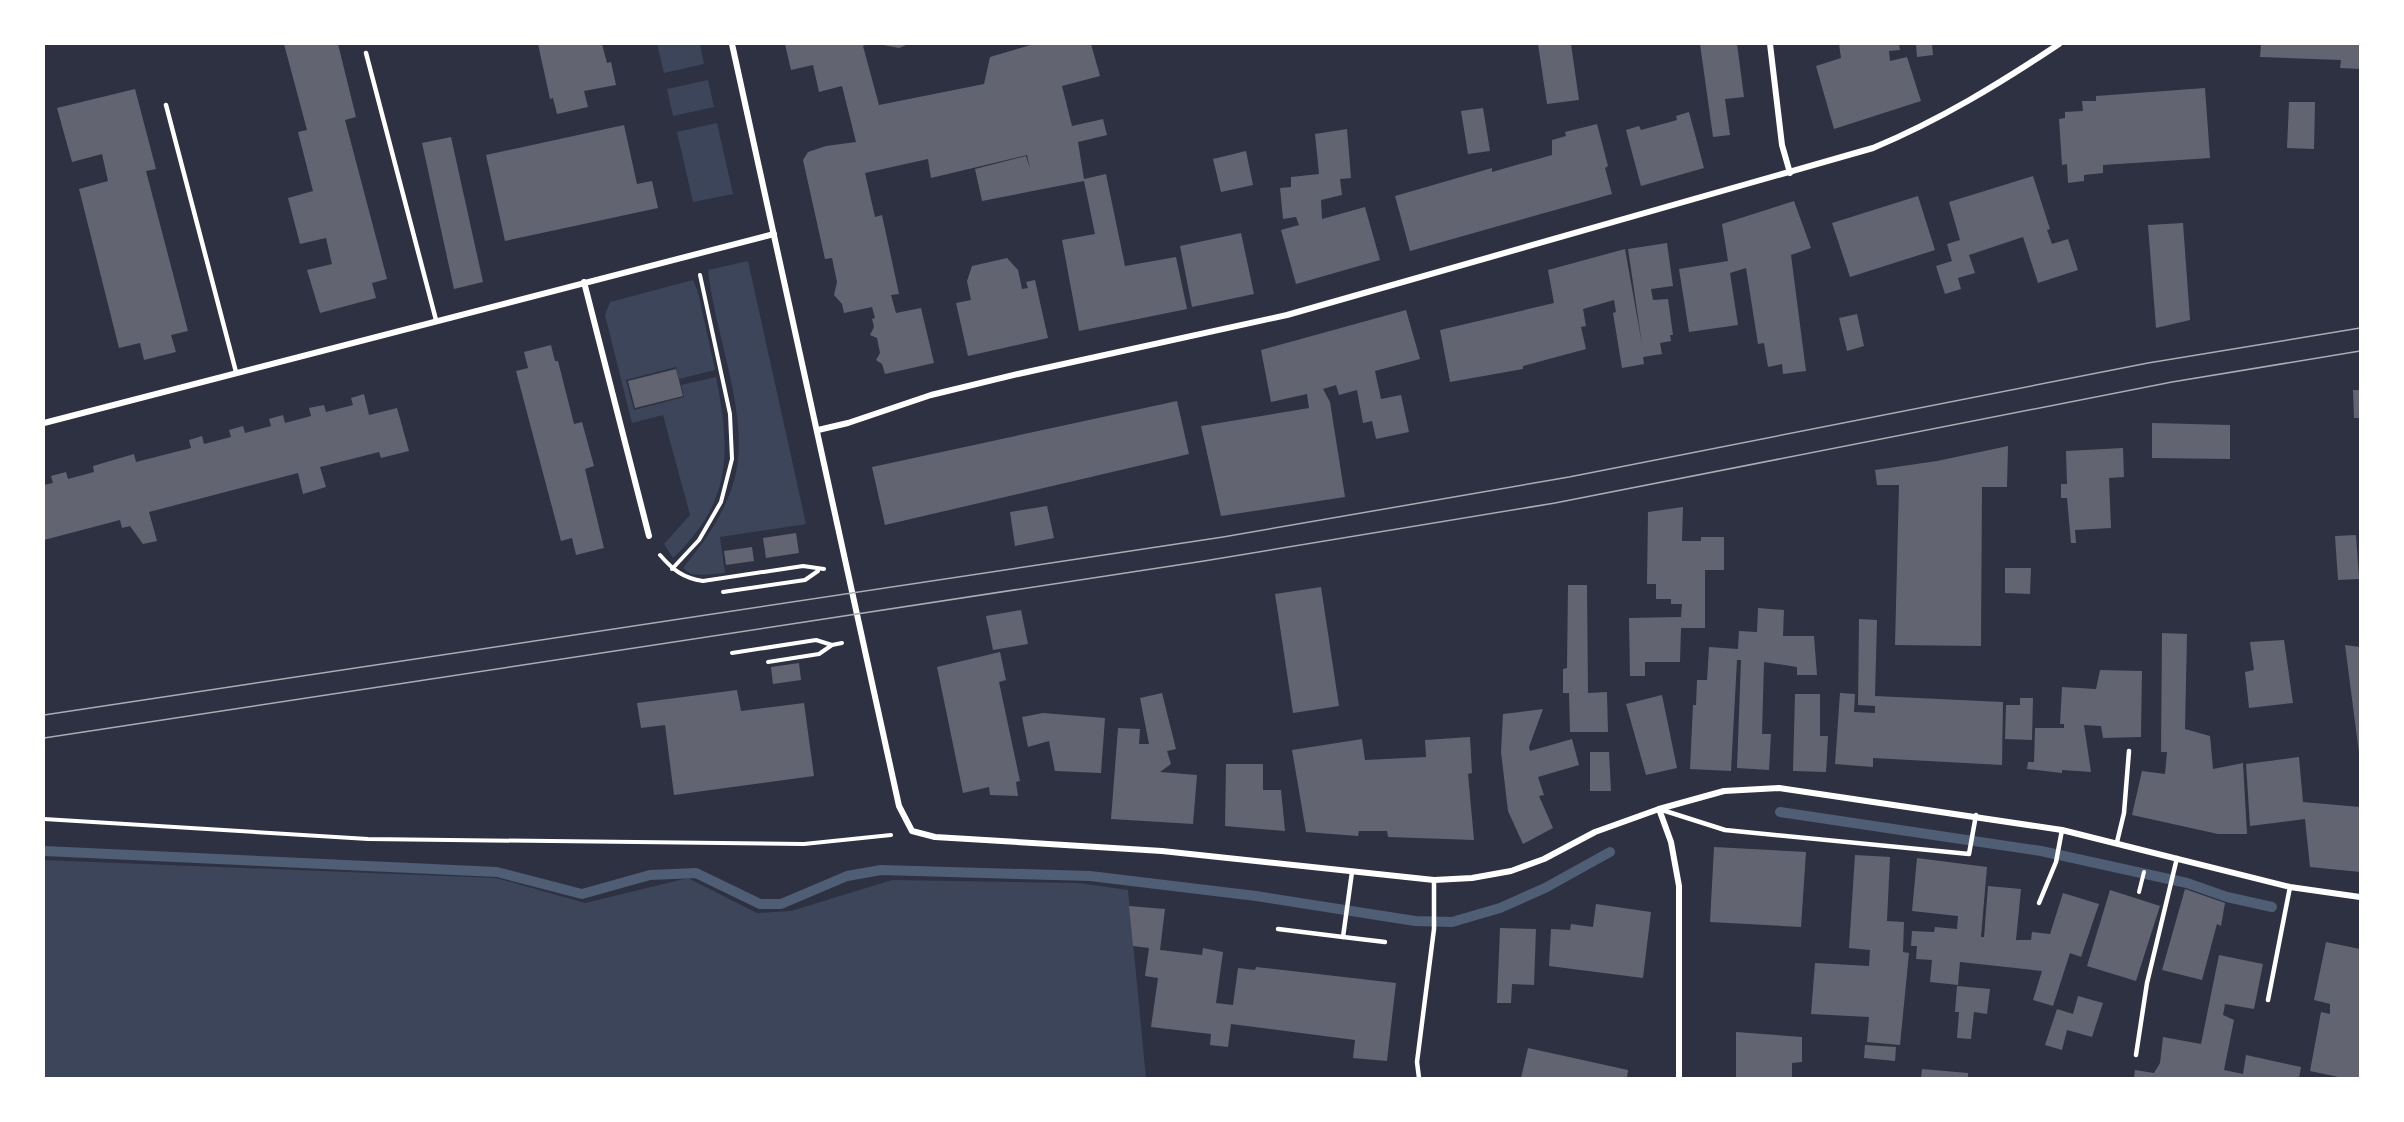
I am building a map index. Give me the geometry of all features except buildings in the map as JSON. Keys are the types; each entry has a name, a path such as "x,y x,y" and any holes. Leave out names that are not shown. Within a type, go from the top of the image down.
{"street":[{"path":"732,44 848,564 899,806 912,831 935,837 1162,851 1434,880 1472,878 1511,871 1545,859 1595,832 1659,809 1724,791 1779,788 1976,815 2062,830 2290,887 2361,897"},
{"path":"1770,44 1782,145 1790,173"},
{"path":"818,430 964,387 1287,315 1873,148 1922,128 1967,104 2059,44"},
{"path":"44,423 774,234"},
{"path":"584,282 649,536"},
{"path":"1659,809 1671,842 1679,886 1679,1078"}],"lane":[{"path":"366,53 436,320"},
{"path":"166,105 236,372"},
{"path":"2117,842 2124,813 2129,751"},
{"path":"1659,809 1725,830 1969,854 1976,815"},
{"path":"2039,903 2056,862 2062,830"},
{"path":"2136,1055 2147,983 2178,858"},
{"path":"1343,937 1352,872"},
{"path":"1419,1078 1417,1062 1434,929 1434,880"},
{"path":"2268,1000 2290,887"},
{"path":"1278,929 1385,942"}],"path":[{"path":"672,569 699,540 721,502 732,459 730,414 696,253"},
{"path":"649,536 659,554 672,569 689,579 703,581 803,566 819,570"},
{"path":"723,592 805,580 819,570 848,564"},
{"path":"768,662 819,654 832,645 864,638"},
{"path":"732,653 816,640 832,645"},
{"path":"44,819 368,839 804,844 912,831"},
{"path":"2139,892 2141,881"}],"shaded area":[{"path":"657,44 700,44 704,64 664,73"},
{"path":"708,80 714,107 673,116 667,89"},
{"path":"717,123 733,194 693,202 677,132"},
{"path":"748,261 806,524 720,537 725,573 691,574 683,568 719,517 736,474 738,459 737,413 708,270"},
{"path":"693,280 698,292 715,370 679,379 676,367 626,380 634,410 684,397 681,385 716,377 724,429 725,453 722,475 707,517 673,558 664,544 690,515 663,415 632,423 605,315 610,302"},
{"path":"44,860 496,878 585,903 688,878 757,913 791,911 892,880 1079,883 1128,890 1146,1078 44,1078"}],"waterway":[{"path":"1780,812 2041,851 2187,883 2227,897 2272,907"},
{"path":"44,851 497,872 582,894 650,875 696,873 760,904 781,904 847,876 881,870 1090,876 1256,896 1415,921 1452,922 1500,908 1545,888 1610,852"}],"tram line":[{"path":"44,715 1223,537 1569,477 2148,363 2360,328"},
{"path":"44,738 1204,561 1555,503 2172,382 2360,351"}]}
